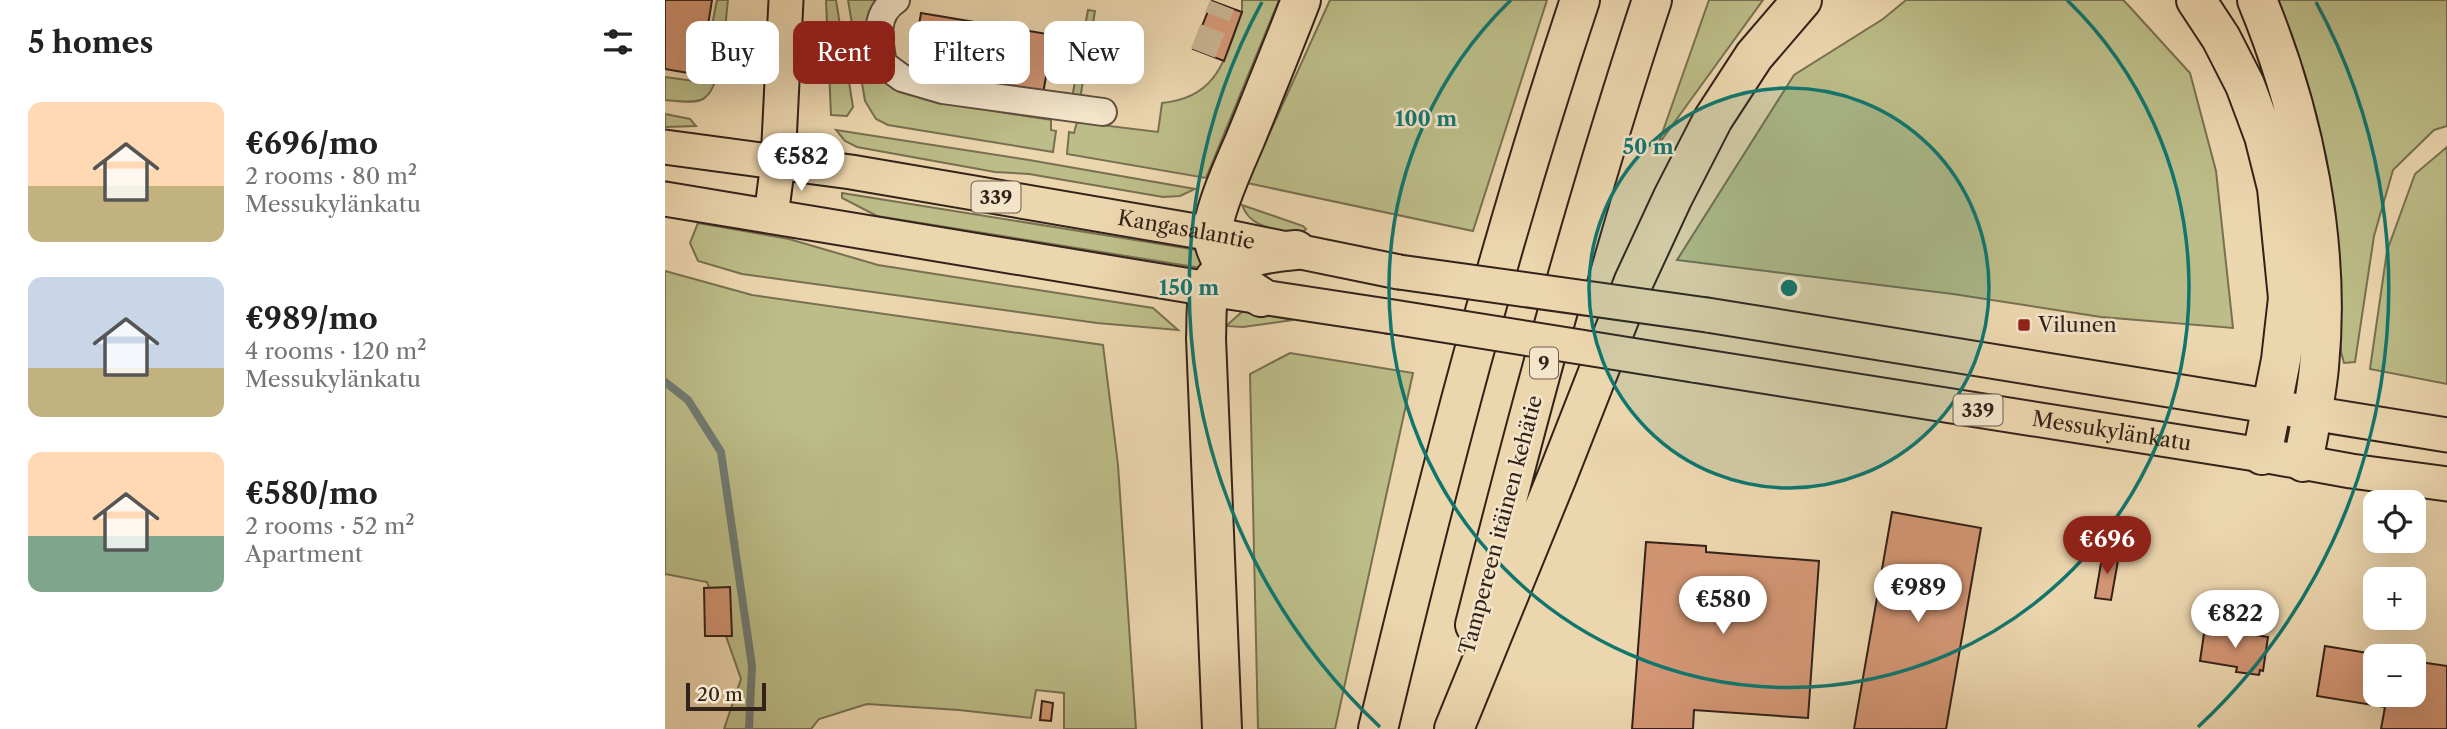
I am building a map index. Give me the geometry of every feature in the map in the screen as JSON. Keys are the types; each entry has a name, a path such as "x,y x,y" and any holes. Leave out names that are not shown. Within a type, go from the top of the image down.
{"highway":[{"path":"1222,729 1206,338 1224,191 1301,0"},
{"path":"1378,729 1455,426 1519,197 1580,0"},
{"name":"Tampereen itäinen kehätie","path":"1448,729 1522,440 1588,207 1652,0"},
{"path":"1454,729 1634,281 1674,197 1713,119 1754,56 1802,0"},
{"path":"2196,0 2221,38 2245,85 2264,136 2277,187 2288,298 2281,360 2262,455"},
{"path":"2257,0 2288,87 2304,150 2315,219 2322,293 2319,367 2303,462"},
{"path":"1216,264 1296,250"},
{"path":"1216,264 1261,297"}],"main road":[{"path":"771,216 778,163 786,0"},
{"name":"Kangasalantie","path":"665,147 851,173 1216,264"},
{"path":"665,199 771,216 1216,264"},
{"path":"1296,250 1399,272 1707,315 2447,435"},
{"name":"Messukylänkatu","path":"1261,297 2447,484"}],"lane":[{"path":"880,21 889,4 895,0"},
{"path":"895,36 903,12 901,0"},
{"path":"895,73 902,78 943,90 1103,112"}],"green space":[{"path":"717,0 728,0 726,21 713,21"},
{"path":"826,0 836,0 839,21 827,21"},
{"path":"848,0 880,0 880,21 852,21"},
{"path":"1242,0 1279,0 1206,178 1067,154 1069,132 1074,133 1077,122 1158,132 1162,103 1181,100 1196,93 1208,84 1217,72 1242,12"},
{"path":"1330,0 1547,0 1473,231 1247,183"},
{"path":"1709,0 1763,0 1658,145"},
{"path":"1906,0 2123,0 2128,5 2190,73 2216,171 2233,328 2101,317 1953,294 1677,260 1794,75 1883,19"},
{"path":"2273,0 2447,0 2447,126 2434,130 2393,170 2374,236 2355,362 2344,363 2341,352 2335,208 2296,48"},
{"path":"1088,10 1095,11 1093,21 1086,21"},
{"path":"665,77 686,80 686,84 714,84 703,99 685,102 665,100"},
{"path":"830,84 849,84 853,107 847,116 831,115"},
{"path":"862,84 890,84 932,98 1051,120 1051,130 1056,131 1053,152 888,125 876,119 865,101"},
{"path":"1075,84 1083,84 1080,99 1072,98"},
{"path":"665,114 690,119 696,126 665,127"},
{"path":"836,130 1195,189 1180,196 1163,197 1029,174 995,172 857,147 845,141"},
{"path":"2447,147 2447,384 2370,369 2387,251 2415,174"},
{"path":"842,193 1204,251 1201,268 877,216 842,198"},
{"path":"1242,205 1306,229 1301,234 1266,227 1252,219"},
{"path":"698,223 789,239 878,265 1153,308 1178,330 1097,323 742,274 698,261 690,243"},
{"path":"665,271 752,295 1103,345 1118,465 1136,729 1064,729 1064,693 1036,690 1031,718 867,704 819,719 811,729 724,729 741,679 707,582 665,574"},
{"path":"1243,311 1293,320 1243,327 1226,326"},
{"path":"1290,353 1413,373 1335,729 1258,729 1250,374"}],"building":[{"path":"665,0 712,0 709,21 686,21 686,73 665,69"},
{"path":"1212,1 1242,12 1224,61 1193,49"},
{"path":"921,13 969,21 920,21"},
{"path":"1030,31 1044,34 1043,94 983,84 1030,84"},
{"path":"1892,512 1981,528 1946,729 1854,729"},
{"path":"1646,542 1706,546 1706,552 1819,561 1808,718 1694,710 1693,729 1632,729"},
{"path":"2103,552 2119,555 2111,600 2095,598"},
{"path":"730,587 732,636 705,636 704,588"},
{"path":"2205,627 2268,637 2263,671 2260,670 2259,675 2236,672 2237,667 2200,661"},
{"path":"2325,646 2363,652 2363,703 2317,696"},
{"path":"2426,663 2447,666 2447,729 2381,729 2385,707 2426,707"},
{"path":"1042,701 1053,703 1051,721 1040,720"}],"waterway":[{"path":"665,382 688,400 721,452 752,666 749,729"}],"tunnel":[{"path":"1203,53 1222,5"}],"place":[{"name":"Vilunen","path":"2024,325"}]}
